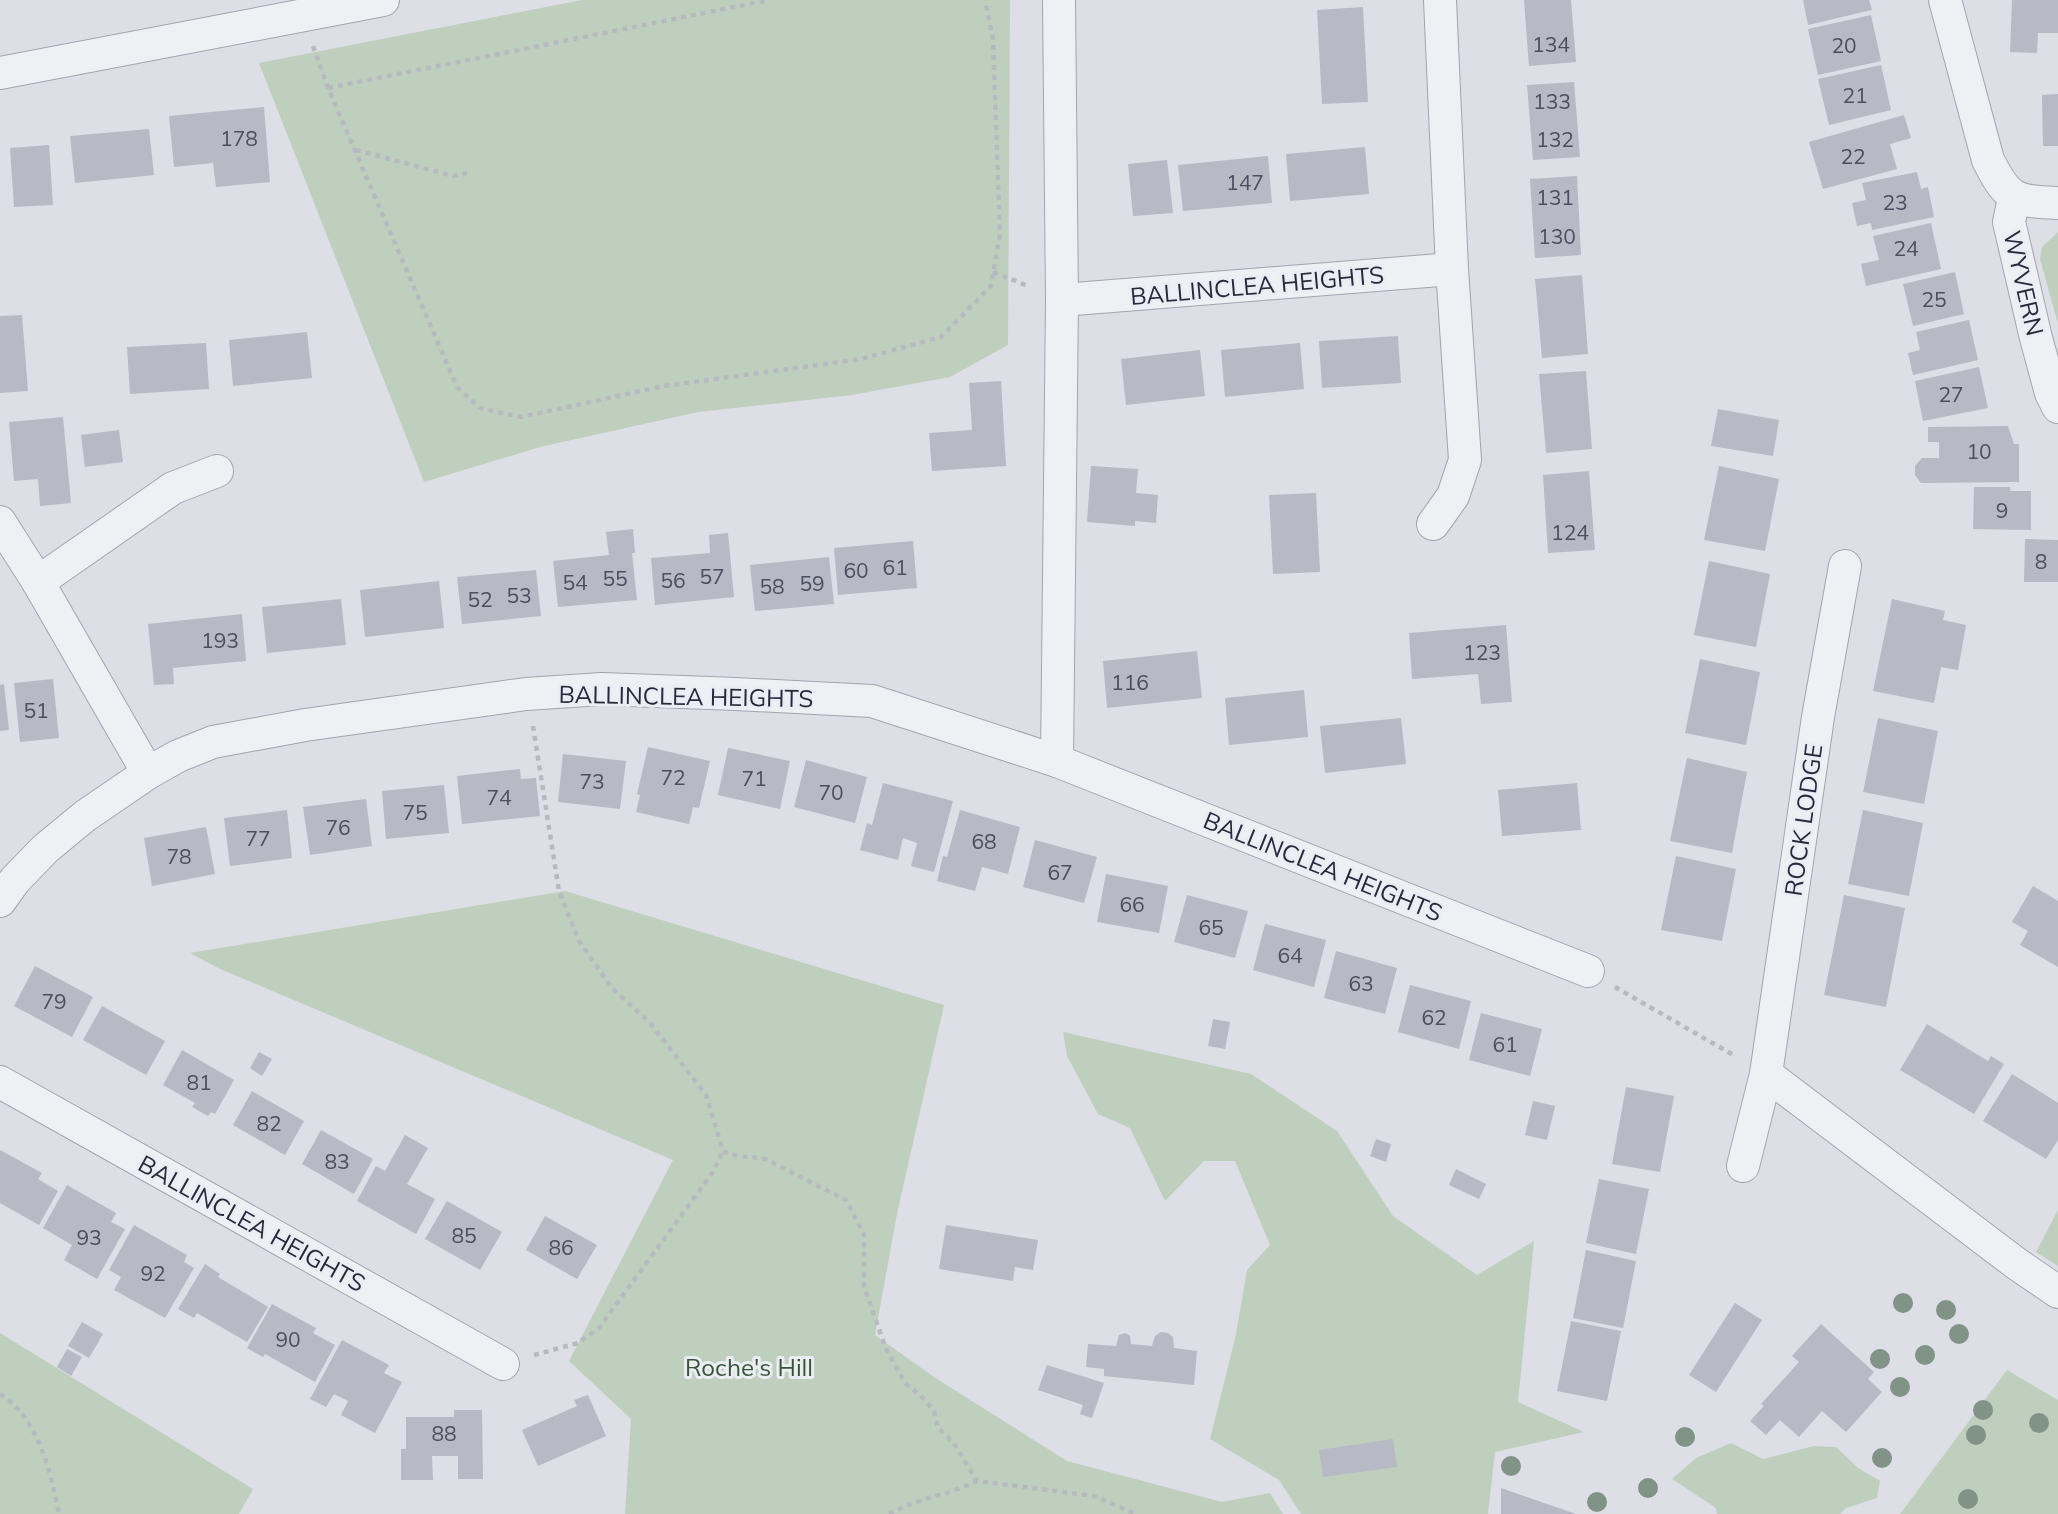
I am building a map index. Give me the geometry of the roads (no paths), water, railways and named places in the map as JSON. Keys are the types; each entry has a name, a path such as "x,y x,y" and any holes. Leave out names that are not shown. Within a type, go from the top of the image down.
{"street":[{"path":"0,73 383,0"},
{"path":"1056,761 1062,300 1059,0"},
{"path":"1433,524 1453,496 1465,460 1452,270 1440,0"},
{"name":"WYVERN","path":"1945,0 1988,160 1998,181 2014,198 2058,203"},
{"name":"WYVERN","path":"2014,198 2009,222 2036,338 2051,393 2058,407"},
{"name":"BALLINCLEA HEIGHTS","path":"1062,300 1452,270"},
{"path":"38,582 173,488 216,471"},
{"path":"0,522 9,556 38,582 148,773"},
{"name":"ROCK LODGE","path":"1743,1166 1766,1074 1818,717 1845,566"},
{"name":"BALLINCLEA HEIGHTS","path":"0,901 15,880 45,849 85,816 148,773 178,756 213,742 305,725 526,694 602,689 872,701 1056,761 1588,971"},
{"path":"1766,1074 2058,1292"},
{"name":"BALLINCLEA HEIGHTS","path":"0,1082 503,1364"}],"park label":[{"name":"Roche's Hill","path":"749,1367"}]}
